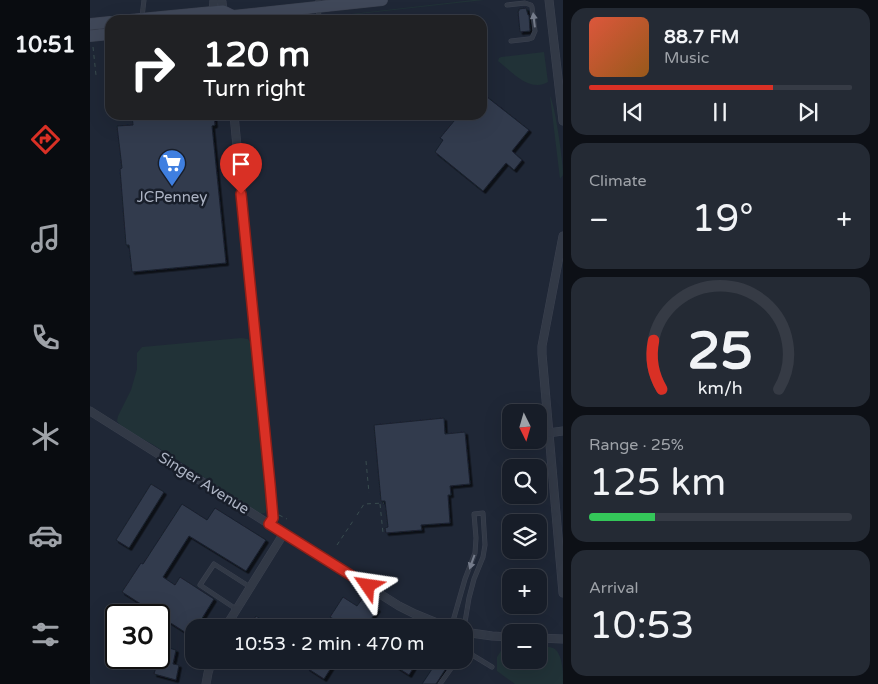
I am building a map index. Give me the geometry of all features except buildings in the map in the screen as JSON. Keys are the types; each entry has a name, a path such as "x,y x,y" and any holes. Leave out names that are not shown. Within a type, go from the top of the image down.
{"main road":[{"path":"187,15 318,3 382,0"},
{"path":"90,24 105,22"},
{"path":"91,42 105,36"}],"street":[{"path":"549,0 563,121"},
{"path":"234,120 273,518 269,524"},
{"path":"545,404 542,346 563,236"},
{"name":"Singer Avenue","path":"90,411 399,606 425,619"},
{"path":"563,431 548,433 563,593"},
{"path":"230,619 284,533"},
{"path":"473,632 502,637"},
{"path":"547,638 563,639"},
{"path":"206,684 209,669"}],"lane":[{"path":"142,15 144,0"},
{"path":"507,5 531,4 535,31 532,38 511,41"},
{"path":"453,619 475,553 474,514 483,513 485,545 483,557 474,578 466,619"},
{"path":"236,609 200,584 214,564 250,587"},
{"path":"473,655 492,667"},
{"path":"440,684 451,669"}],"path":[{"path":"91,42 96,75"},
{"path":"366,460 369,494"},
{"path":"357,515 364,504 384,502"},
{"path":"380,503 383,533"},
{"path":"277,515 288,519"},
{"path":"337,545 353,522"}],"shaded area":[{"path":"473,0 484,0 348,15 343,15"},
{"path":"544,52 548,82 541,85 528,83 498,61 501,57"},
{"path":"550,96 562,157 563,174 560,179"},
{"path":"241,338 248,339 252,345 267,508 265,513 259,514 165,452 128,431 117,421 131,390 137,369 137,353 142,347"},
{"path":"547,647 555,649 561,660 563,684 515,684 497,671 497,657 502,649 502,669 547,669"}],"place":[{"name":"JCPenney","path":"172,187"}],"route":[{"path":"241,194 273,518 269,524 368,586"}]}
